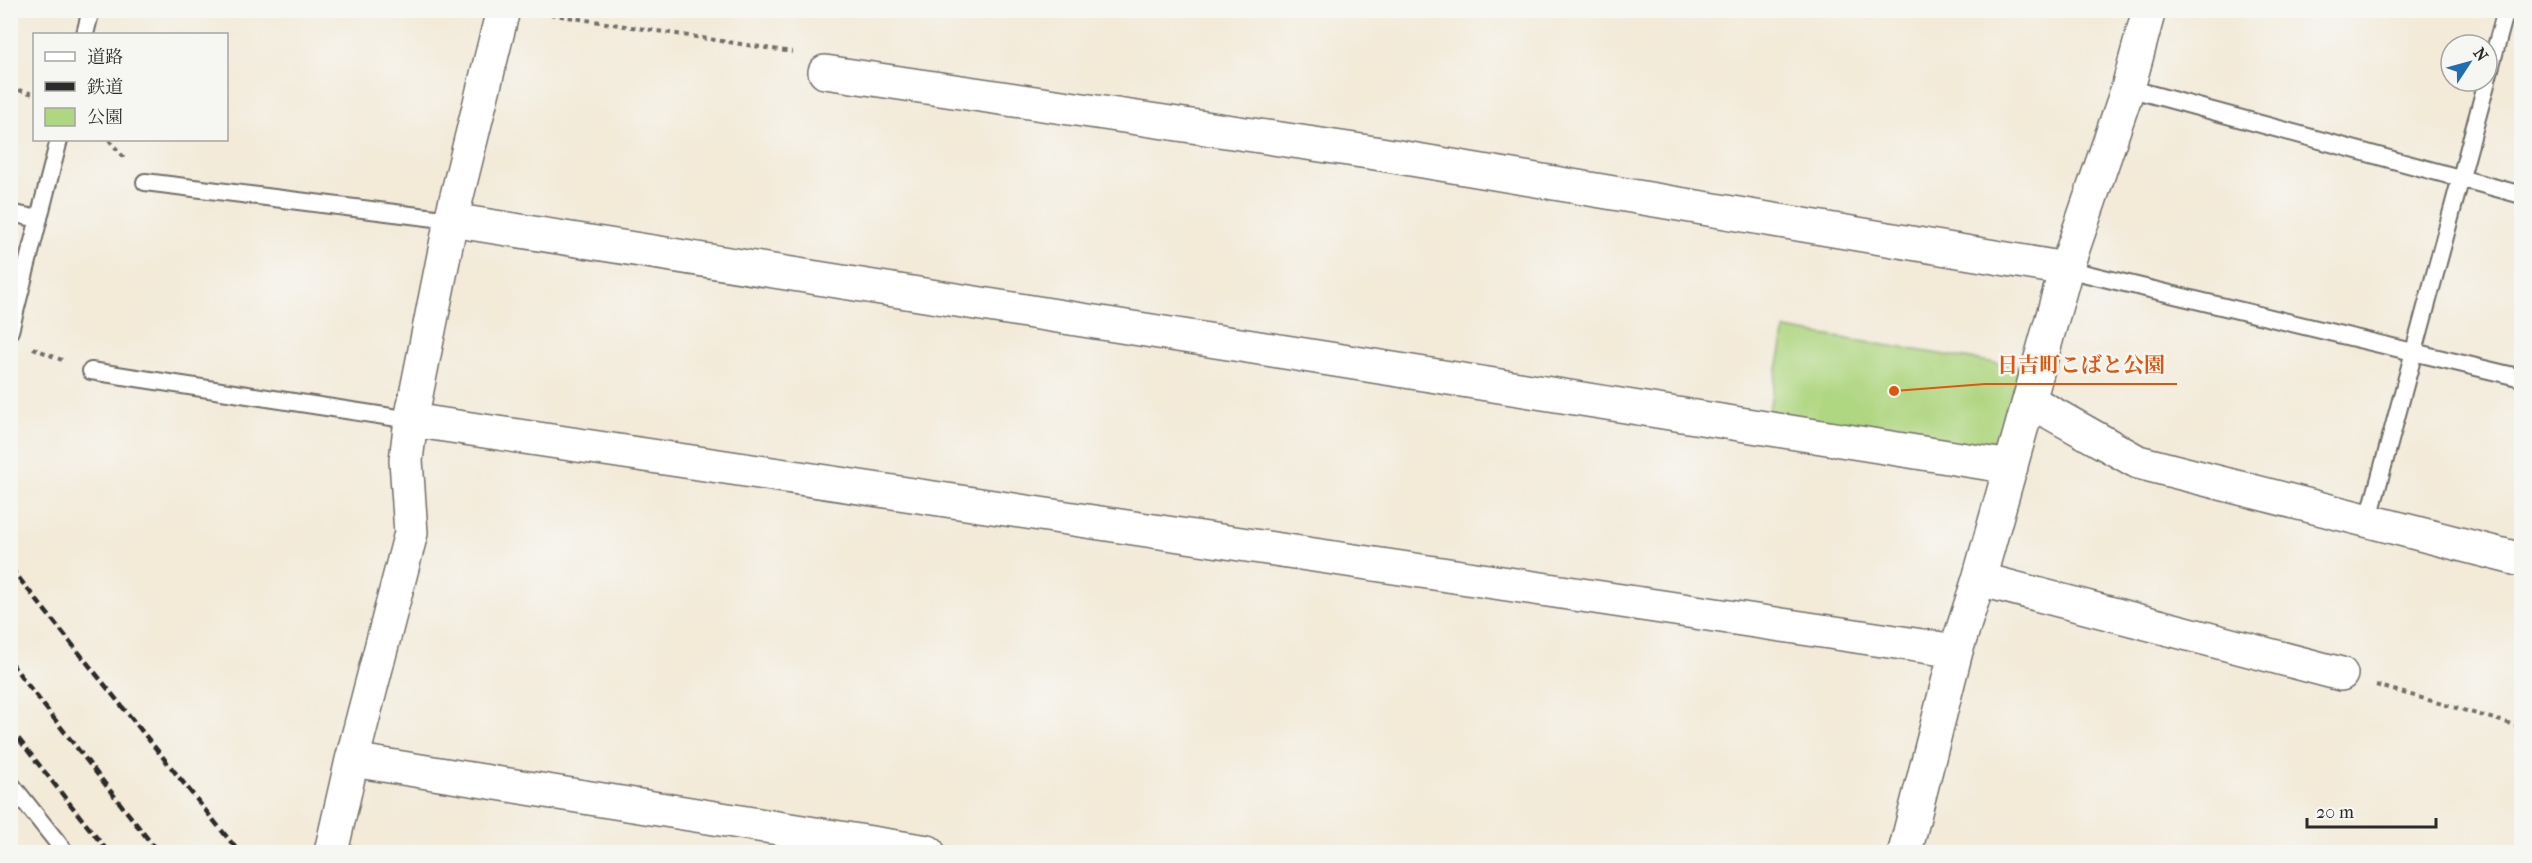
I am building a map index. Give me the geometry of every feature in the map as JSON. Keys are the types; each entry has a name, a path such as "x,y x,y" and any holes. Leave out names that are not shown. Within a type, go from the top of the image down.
{"street":[{"path":"332,851 352,760 411,533 406,460 411,420 451,220 503,10"},
{"path":"1905,852 1956,651 1979,579 2066,269 2128,88 2150,10"},
{"path":"825,72 1375,153 2066,269"},
{"path":"451,220 2011,467"},
{"path":"2030,400 2138,462 2522,560"},
{"path":"411,420 1956,651"},
{"path":"1979,579 2341,674"},
{"path":"352,760 928,852"}],"lane":[{"path":"85,33 91,10"},
{"path":"2499,36 2506,10"},
{"path":"2128,88 2522,195"},
{"path":"2368,522 2483,93"},
{"path":"10,331 59,141"},
{"path":"146,182 451,220"},
{"path":"10,213 39,219"},
{"path":"2066,269 2522,378"},
{"path":"91,371 411,420"},
{"path":"10,783 65,852"}],"path":[{"path":"538,12 820,57 825,72"},
{"path":"10,88 33,94"},
{"path":"31,346 91,371"},
{"path":"2341,674 2522,728"}],"green space":[{"path":"1785,329 2021,367 1995,453 1768,415"}],"railway":[{"path":"10,567 239,852"},
{"path":"10,662 158,852"},
{"path":"10,728 108,852"}],"place":[{"name":"日吉町こばと公園","path":"1894,391"}]}
